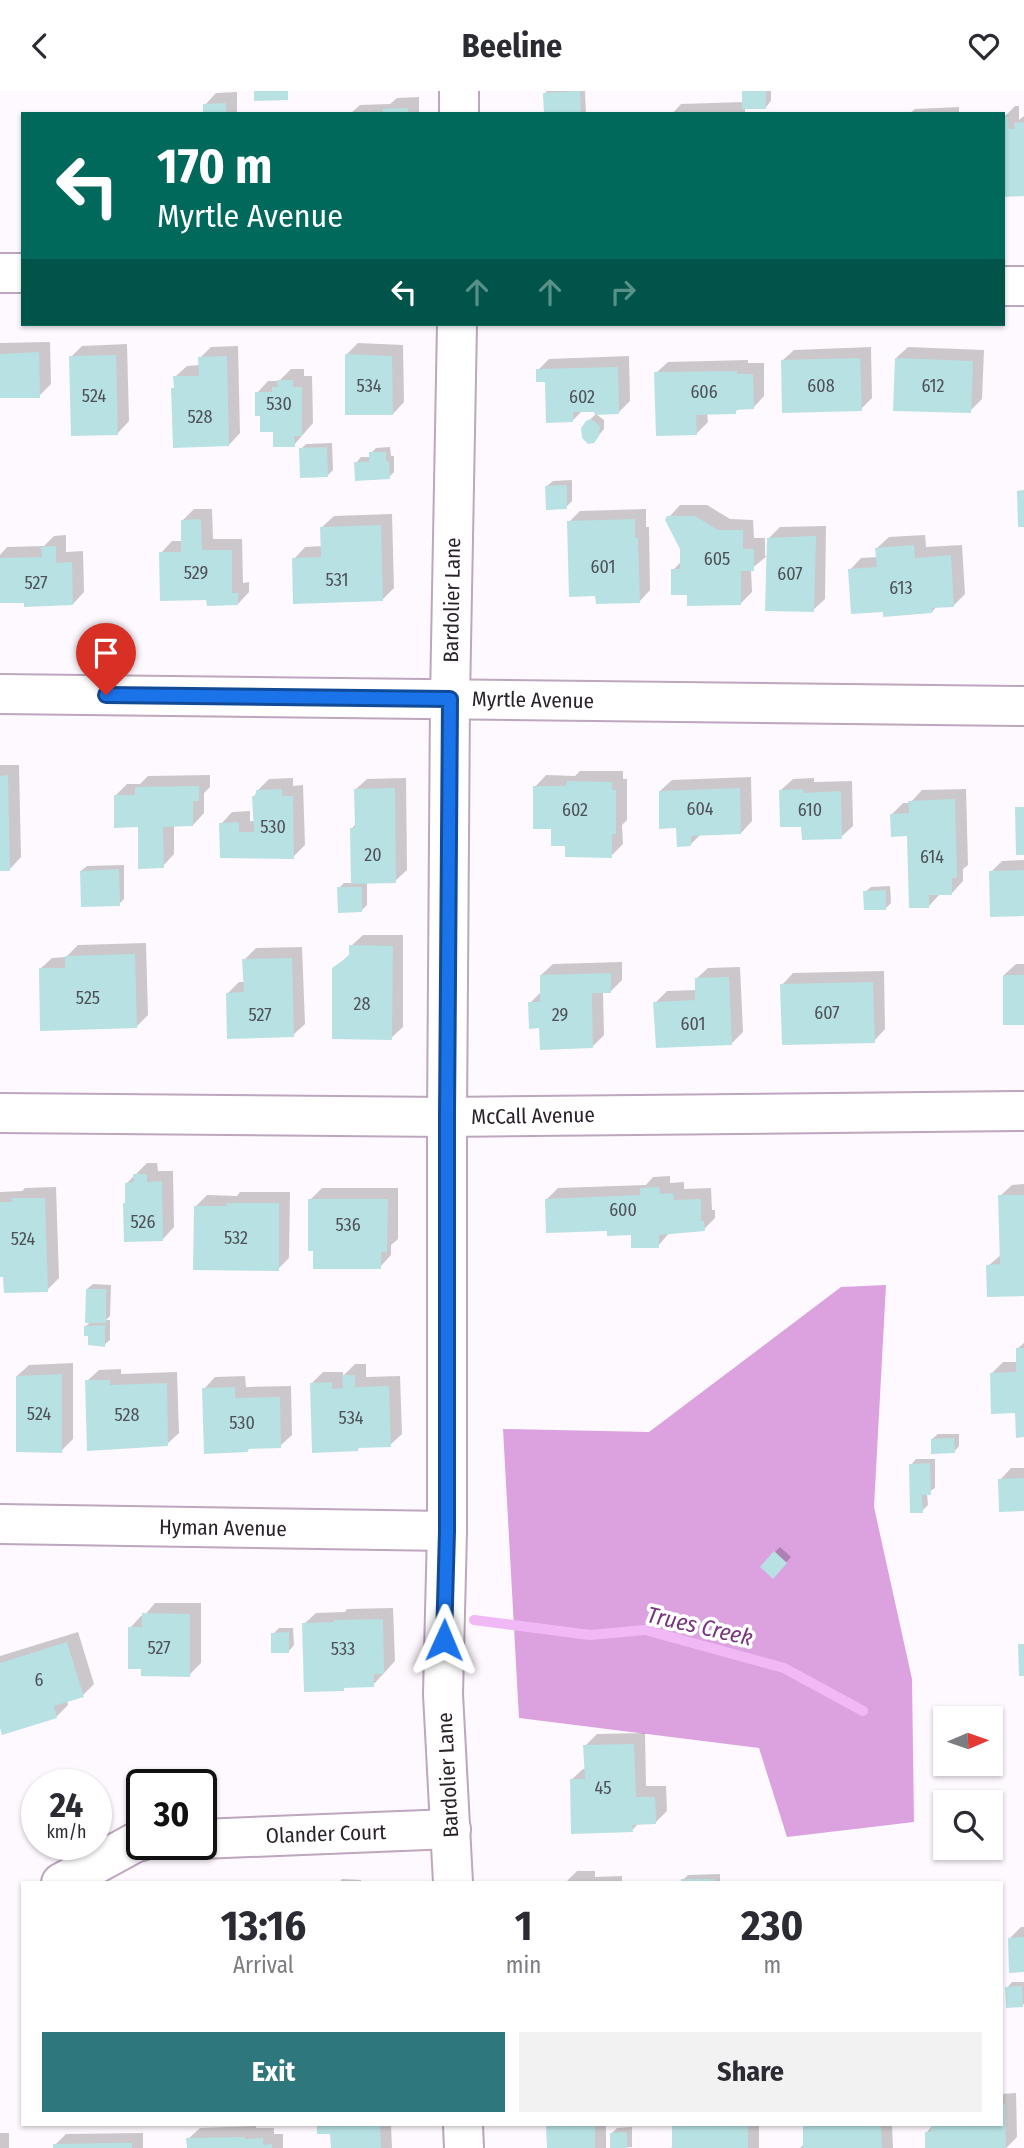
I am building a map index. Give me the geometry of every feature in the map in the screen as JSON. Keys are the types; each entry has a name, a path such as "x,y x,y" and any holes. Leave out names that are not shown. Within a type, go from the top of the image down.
{"street":[{"path":"459,91 459,112"},
{"path":"0,273 21,273"},
{"path":"1005,286 1024,286"},
{"name":"Bardolier Lane","path":"453,1881 443,1694 447,1531 450,699 457,326"},
{"name":"Myrtle Avenue","path":"0,694 1024,706"},
{"name":"McCall Avenue","path":"0,1113 447,1117 1024,1111"},
{"name":"Hyman Avenue","path":"0,1524 447,1531"},
{"name":"Olander Court","path":"217,1838 451,1829"},
{"path":"65,1881 126,1847"},
{"path":"463,2126 464,2148"}],"shaded area":[{"path":"886,1285 874,1507 912,1679 914,1822 787,1837 759,1748 519,1718 503,1429 649,1432 841,1287"}],"building":[{"path":"254,91 288,91 288,100 254,101"},
{"path":"580,91 581,112 544,112 543,93"},
{"path":"742,91 766,91 766,109 742,109"},
{"path":"226,103 226,112 203,112 203,104"},
{"path":"408,108 409,112 383,112 383,109"},
{"path":"1005,117 1008,117 1009,129 1015,129 1014,123 1024,122 1024,196 1005,197"},
{"path":"39,352 40,398 0,398 0,354"},
{"path":"345,354 392,356 393,415 345,415"},
{"path":"116,355 118,435 71,436 69,356"},
{"path":"227,356 229,446 173,448 173,376 199,376 198,357"},
{"path":"860,358 862,411 782,413 781,360"},
{"path":"895,358 973,361 971,413 893,411"},
{"path":"618,367 619,414 573,412 573,422 546,423 545,382 536,382 536,369"},
{"path":"737,371 737,374 753,374 754,409 736,410 736,414 696,415 697,435 656,436 654,372"},
{"path":"277,380 293,380 293,387 302,387 302,436 294,436 295,447 273,447 273,432 260,432 260,416 255,416 255,392 272,392 272,387 278,387"},
{"path":"591,419 600,426 599,436 594,443 588,444 582,438 581,428"},
{"path":"327,447 328,477 300,478 299,448"},
{"path":"369,452 386,452 390,479 355,481 354,462 369,462"},
{"path":"567,485 567,509 546,510 545,486"},
{"path":"1024,490 1024,527 1018,527 1017,491"},
{"path":"667,516 695,516 718,530 743,530 743,549 754,549 754,571 741,571 741,605 687,606 687,595 671,595 671,569 680,569 680,549 665,520"},
{"path":"201,519 202,550 232,550 232,593 238,593 238,605 207,606 206,600 160,601 159,552 181,552 181,520"},
{"path":"635,519 640,603 596,604 595,596 569,597 567,521"},
{"path":"381,525 383,601 293,604 292,558 321,557 320,527"},
{"path":"816,536 814,612 765,611 767,538"},
{"path":"914,545 915,558 951,555 954,607 932,608 932,613 883,617 883,612 851,614 848,569 877,567 875,548"},
{"path":"56,546 56,563 72,562 73,605 24,607 24,603 0,603 0,558 42,557 41,547"},
{"path":"8,775 10,871 0,871 0,776"},
{"path":"567,781 612,782 612,790 616,790 616,834 612,834 612,858 565,857 565,846 551,846 551,829 533,829 533,786 566,786"},
{"path":"199,786 199,801 193,801 193,826 163,827 164,868 138,869 138,827 114,828 114,795 135,795 135,787"},
{"path":"395,788 396,883 351,884 350,828 355,828 354,789"},
{"path":"740,788 741,834 691,836 691,846 677,847 676,828 659,829 659,791"},
{"path":"282,789 282,796 293,796 294,859 220,858 219,823 239,822 239,832 254,832 252,796 256,796 256,790"},
{"path":"803,789 804,793 841,791 842,839 802,840 801,827 780,827 779,790"},
{"path":"955,799 957,878 952,878 952,895 929,895 929,908 909,908 907,836 891,837 890,814 909,813 908,801"},
{"path":"1015,807 1024,807 1024,855 1016,855"},
{"path":"119,869 120,906 81,907 80,871"},
{"path":"1024,870 1024,916 990,917 989,871"},
{"path":"337,887 362,887 362,912 338,913"},
{"path":"886,890 886,910 864,910 863,891"},
{"path":"349,945 393,946 392,1040 332,1039 332,968 349,956"},
{"path":"135,954 137,1028 40,1031 39,968 65,968 65,956"},
{"path":"292,958 294,1037 227,1039 226,993 244,992 242,959"},
{"path":"611,973 611,993 592,993 593,1048 540,1050 539,1028 529,1029 528,1002 540,1002 540,975"},
{"path":"1003,975 1024,975 1024,1025 1003,1025"},
{"path":"729,977 732,1045 656,1048 653,1002 695,1000 695,978"},
{"path":"873,982 875,1043 782,1045 780,984"},
{"path":"133,1174 147,1174 147,1182 162,1181 163,1241 124,1242 125,1183 134,1182"},
{"path":"659,1187 660,1194 673,1193 674,1200 701,1199 701,1221 704,1221 705,1231 659,1235 659,1248 631,1248 631,1235 607,1236 607,1231 546,1233 545,1199 640,1195 640,1188"},
{"path":"998,1195 1024,1195 1024,1296 987,1297 986,1265 1000,1264"},
{"path":"12,1198 45,1198 48,1292 4,1293 3,1277 0,1277 0,1202 12,1202"},
{"path":"308,1199 388,1199 387,1252 381,1252 381,1269 313,1269 313,1251 308,1251"},
{"path":"227,1203 279,1203 279,1271 193,1270 194,1206 226,1206"},
{"path":"86,1289 106,1289 106,1323 85,1323"},
{"path":"105,1325 105,1347 88,1345 84,1326"},
{"path":"1016,1348 1024,1348 1024,1437 1016,1438 1015,1413 991,1414 990,1373 1016,1372"},
{"path":"62,1374 62,1453 16,1452 16,1376"},
{"path":"342,1375 355,1375 355,1387 389,1386 391,1447 312,1453 310,1383 332,1382 332,1389 343,1388"},
{"path":"85,1380 110,1380 110,1385 167,1383 168,1446 87,1451"},
{"path":"235,1387 235,1398 280,1397 281,1448 204,1454 202,1388"},
{"path":"954,1438 955,1453 931,1454 931,1439"},
{"path":"930,1463 931,1495 922,1495 923,1513 910,1513 909,1464"},
{"path":"1024,1478 1024,1511 999,1512 998,1479"},
{"path":"774,1551 787,1563 773,1579 760,1567"},
{"path":"142,1613 190,1614 190,1677 141,1676 141,1669 128,1669 128,1627 142,1627"},
{"path":"383,1619 384,1674 374,1674 374,1687 304,1692 302,1623"},
{"path":"289,1632 289,1653 271,1653 271,1633"},
{"path":"67,1642 84,1697 54,1706 57,1718 2,1735 0,1663"},
{"path":"1018,1644 1024,1644 1024,1676 1019,1676"},
{"path":"634,1744 636,1797 655,1797 656,1824 632,1825 633,1832 571,1834 570,1779 585,1779 583,1745"},
{"path":"681,1879 715,1879 715,1881"},
{"path":"1024,1937 1024,1972 1009,1973 1008,1938"},
{"path":"1022,1986 1023,2007 1006,2008 1005,1987"},
{"path":"1005,2104 1006,2148 925,2148 925,2132 931,2132 931,2126 1003,2126"},
{"path":"317,2126 380,2126 381,2148 331,2148 330,2134 317,2134"},
{"path":"546,2126 595,2126 595,2148 547,2148"},
{"path":"672,2126 748,2126 748,2148 672,2148"},
{"path":"803,2126 881,2126 882,2148 803,2148"},
{"path":"627,2132 627,2148 610,2148 610,2133"},
{"path":"186,2138 263,2138 263,2145 272,2144 272,2148 187,2148"},
{"path":"132,2143 132,2148 53,2148 53,2144"}],"waterway":[{"name":"Trues Creek","path":"474,1620 590,1635 645,1630 784,1668 863,1711"}],"route":[{"path":"106,695 450,699 447,1531 444,1640"}]}
